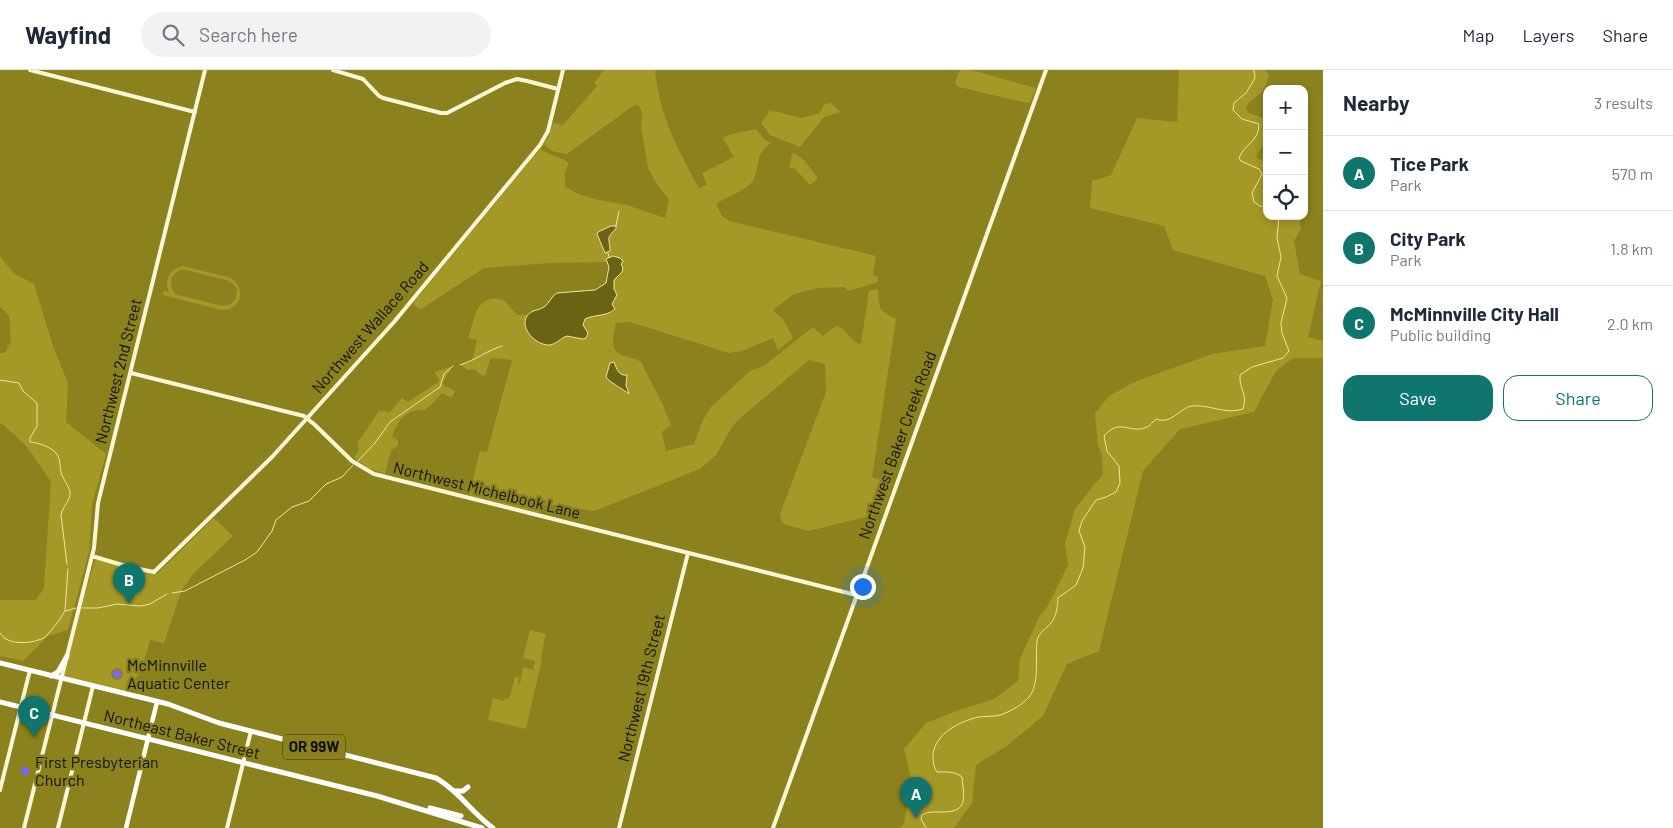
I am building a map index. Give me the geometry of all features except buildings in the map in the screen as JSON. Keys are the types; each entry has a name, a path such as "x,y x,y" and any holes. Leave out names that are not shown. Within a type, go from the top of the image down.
{"highway":[{"path":"51,676 58,672 67,656"},
{"name":"OR 99W","path":"0,663 157,702 219,723 436,778 456,791 478,816 493,828"},
{"name":"OR 99W","path":"0,702 20,707"},
{"name":"Northeast Baker Street","path":"20,707 403,803 482,828"},
{"path":"456,791 463,791 468,788"},
{"path":"403,803 461,816"}],"main road":[{"path":"126,828 157,702"}],"street":[{"path":"30,70 195,112"},
{"name":"Northwest 2nd Street","path":"24,828 92,556 98,503 205,70"},
{"path":"333,70 363,79 383,98 441,113 452,111 505,83 516,80 558,89"},
{"name":"Northwest Wallace Road","path":"92,556 154,572 261,469 394,322 540,145 548,131 563,70"},
{"name":"Northwest Baker Creek Road","path":"773,828 1046,70"},
{"name":"Northwest Michelbook Lane","path":"131,373 307,418 352,461 374,474 856,596"},
{"name":"Northwest 19th Street","path":"619,828 688,553"},
{"path":"0,790 2,773 30,670"},
{"path":"58,828 93,686"},
{"path":"227,828 251,731"}],"shaded area":[{"path":"604,70 655,70 657,87 665,117 699,188 707,185 702,173 734,157 723,138 756,129 764,139 771,143 762,152 751,184 716,204 722,216 729,221 876,256 873,275 878,277 878,282 848,291 845,287 818,288 794,294 773,310 783,319 793,338 778,350 773,338 742,351 729,353 630,322 616,323 613,346 618,353 641,362 671,425 662,432 666,451 694,444 702,422 710,408 750,371 765,365 813,327 823,336 836,326 840,327 854,341 861,344 869,291 878,289 881,308 896,319 872,477 892,484 882,513 809,531 786,525 782,522 780,514 826,392 825,364 809,360 738,420 716,455 700,469 594,511 556,505 541,505 539,513 469,495 480,451 487,452 512,360 492,358 485,376 474,369 467,370 460,364 472,361 477,340 468,338 478,308 486,300 498,299 504,300 517,315 528,315 544,306 557,293 595,290 606,283 609,267 606,262 550,263 484,268 421,309 414,306 414,302 540,149 569,163 565,171 565,187 581,195 627,205 665,218 669,200 648,168 641,126 642,112 638,105 634,105 567,154 552,151 544,144 553,123 563,125 597,86 594,83"},
{"path":"960,70 971,70 1036,88 1030,103 1027,103 959,87 955,82"},
{"path":"1179,70 1265,70 1269,75 1266,85 1263,85 1262,92 1246,108 1249,113 1263,118 1263,146 1257,153 1257,158 1263,160 1263,220 1300,220 1301,229 1294,241 1300,274 1321,281 1308,337 1323,341 1323,358 1293,358 1276,371 1254,412 1180,429 1143,471 1099,651 1067,664 1043,716 1008,745 976,765 972,803 954,828 900,828 904,823 911,780 904,749 926,723 994,699 1018,681 1020,659 1039,617 1047,607 1068,565 1065,544 1075,509 1103,474 1102,455 1098,446 1095,414 1108,397 1130,384 1212,354 1265,346 1273,300 1265,276 1173,250 1164,226 1090,208 1092,181 1111,175 1137,118 1177,122"},
{"path":"831,103 840,112 824,117 800,147 770,135 761,123 768,115 769,110 802,118 820,113 824,104"},
{"path":"793,152 804,160 817,177 810,185 795,169 789,167"},
{"path":"611,226 616,226 616,229 609,237 610,251 605,253 597,234"},
{"path":"0,256 13,273 34,284 53,346 68,383 66,422 106,454 92,504 89,552 68,630 48,636 23,661 0,656 0,600 36,600 44,588 51,482 28,448 0,423 0,353 5,353 11,341 9,316 0,307"},
{"path":"613,256 623,261 621,265 623,267 622,272 614,280 614,289 617,295 612,304 615,309 612,312 585,319 583,325 588,333 586,338 567,336 550,345 545,345 535,340 525,326 527,316 548,304 557,293 595,290 606,283 609,267 606,259"},
{"path":"183,266 228,277 234,281 240,291 238,302 229,309 222,310 163,295 164,291 169,292 167,283 169,276 178,267","holes":["180,270 229,281 237,289 236,299 230,305 223,306 178,295 172,289 171,279"]},
{"path":"614,362 620,373 627,375 626,385 629,394 606,377 610,363"},
{"path":"452,367 442,384 455,391 452,398 442,393 425,410 413,411 403,417 392,437 398,440 398,446 391,450 385,474 368,468 354,458 359,450 358,442 379,411 390,412 402,398 408,402 440,381 434,372"},
{"path":"214,518 233,536 192,575 181,592 164,643 150,640 141,671 125,694 62,678 71,640 95,560 102,560 152,574 158,573"},
{"path":"530,630 546,634 526,729 488,720 493,698 504,701 505,698 509,699 515,677 519,678 518,683 531,686 520,683 523,667 535,669 533,668 535,661 523,658"}],"waterway":[{"path":"1254,70 1255,78 1246,93 1234,103 1233,110 1242,119 1259,124 1257,135 1244,149 1239,158 1241,161 1259,169 1262,174 1252,193 1254,202 1263,206"},
{"path":"616,226 619,211"},
{"path":"926,828 921,819 922,815 929,812 954,811 962,805 964,794 962,777 953,773 937,772 935,768 933,754 939,740 949,730 963,722 978,717 1000,715 1012,710 1029,697 1035,685 1038,638 1054,618 1058,598 1076,585 1083,568 1085,547 1079,531 1082,521 1096,500 1116,492 1120,483 1119,466 1107,451 1104,436 1115,428 1141,429 1147,427 1156,419 1167,420 1187,407 1192,406 1205,406 1230,411 1243,409 1244,395 1240,375 1252,367 1283,358 1289,351 1282,333 1281,323 1287,298 1277,276 1281,257 1277,238 1279,220"},
{"path":"608,253 609,257"},
{"path":"460,365 502,346"},
{"path":"357,462 375,443 390,422 440,387 444,374 453,366"},
{"path":"0,380 19,383 23,391 37,403 37,426 30,438 30,442 49,448 59,458 61,473 70,493 61,515 67,564"},
{"path":"172,593 185,591 257,552 272,531 276,520 292,507 309,501 326,484 342,477 353,465"},
{"path":"0,633 5,639 20,643 36,641 45,637 65,611 68,569"},
{"path":"82,608 98,608 117,604 140,606 150,604 167,594"},
{"path":"66,611 76,608"}],"place":[{"name":"City Park","path":"129,604"},
{"name":"McMinnville Aquatic Center","path":"117,674"},
{"name":"McMinnville City Hall","path":"34,737"},
{"name":"First Presbyterian Church","path":"25,771"},
{"name":"Tice Park","path":"916,818"}]}
